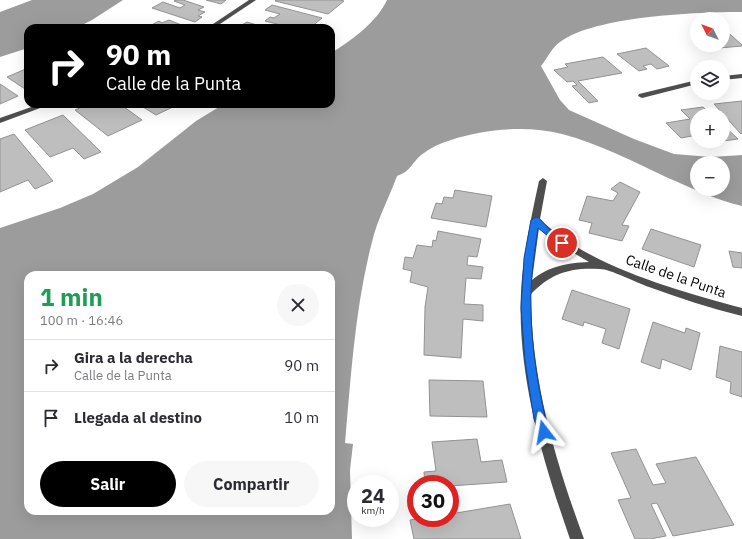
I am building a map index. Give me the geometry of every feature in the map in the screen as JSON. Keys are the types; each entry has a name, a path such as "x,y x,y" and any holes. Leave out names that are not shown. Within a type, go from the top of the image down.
{"street":[{"path":"216,24 253,0"},
{"path":"730,77 742,76"},
{"path":"642,96 690,84"},
{"path":"0,121 36,108"},
{"path":"542,181 529,258 526,308 530,361 540,419 563,502 577,539"},
{"name":"Calle de la Punta","path":"536,220 546,231 562,243 602,266 699,301 742,312"},
{"name":"Calle de la Punta","path":"527,292 538,280 552,271 568,267 602,266"}],"shaded area":[{"path":"32,0 123,0 84,24 24,24 24,49 0,57 0,12"},
{"path":"387,0 742,0 742,12 690,12 690,14 647,17 597,26 576,33 557,44 541,66 560,100 569,110 634,139 674,154 699,156 690,156 690,188 629,159 575,138 548,131 520,129 478,133 439,144 421,155 408,170 397,176 372,242 361,291 354,342 345,443 353,444 350,475 347,475 347,527 352,527 352,539 0,539 0,228 60,208 93,194 138,167 196,121 217,108 335,108 335,50 347,43 370,23 383,8"},
{"path":"742,155 742,206 710,196 730,196 730,156 726,156"}],"building":[{"path":"183,0 204,7 198,10 205,12 198,16 202,17 195,22 152,8 163,2 180,8 185,5 174,1"},
{"path":"206,0 226,0 221,4"},
{"path":"275,1 344,1 328,14"},
{"path":"272,5 322,18 315,24 277,24 265,21 270,17 274,18 280,14 265,10"},
{"path":"169,20 179,24 153,24 159,21 162,23"},
{"path":"730,34 742,45 730,47"},
{"path":"646,48 669,66 657,69 651,64 643,66 647,69 639,71 617,54"},
{"path":"603,57 622,73 578,81 598,101 589,103 572,86 577,85 573,81 567,82 554,70 568,67 565,64"},
{"path":"24,70 24,88 7,77"},
{"path":"0,84 18,96 0,104"},
{"path":"742,101 741,134 730,122 730,108 718,108 714,104"},
{"path":"80,108 126,108 142,120 108,136 75,110"},
{"path":"145,108 171,108 156,115"},
{"path":"690,109 690,119 681,110"},
{"path":"63,115 101,152 84,159 73,148 50,157 25,130"},
{"path":"690,119 690,136 681,138 666,123"},
{"path":"730,132 738,139 730,140"},
{"path":"14,134 53,181 35,189 28,180 0,192 0,139"},
{"path":"620,182 640,192 622,225 629,226 622,241 589,233 592,223 579,220 587,196 613,201 618,193 611,189"},
{"path":"455,190 492,196 486,227 431,218 436,203 442,204 444,197 453,198"},
{"path":"651,229 701,245 694,267 642,249"},
{"path":"438,231 481,239 477,257 468,256 467,265 483,267 481,279 466,278 464,304 483,305 483,321 463,319 461,358 424,355 425,307 428,287 410,282 412,271 403,269 405,257 413,258 417,245 432,247 433,240 436,241"},
{"path":"729,251 742,253 742,268 733,267"},
{"path":"572,290 630,309 619,349 602,343 606,329 584,322 583,326 562,319"},
{"path":"653,322 685,333 686,328 700,333 691,370 662,359 660,369 641,362"},
{"path":"720,346 742,352 742,397 730,393 731,382 716,377"},
{"path":"429,380 483,381 487,417 430,416"},
{"path":"477,439 481,462 502,460 507,482 459,485 459,475 424,475 424,472 436,471 432,442"},
{"path":"636,449 653,485 666,483 656,464 696,457 734,525 673,536 657,503 651,504 666,536 650,539 635,539 618,500 631,498 611,453"},
{"path":"510,504 521,539 414,539 411,527 459,527 459,512"}],"route":[{"path":"544,432 540,419 530,361 526,308 529,258 536,220 546,231 562,243"}]}
